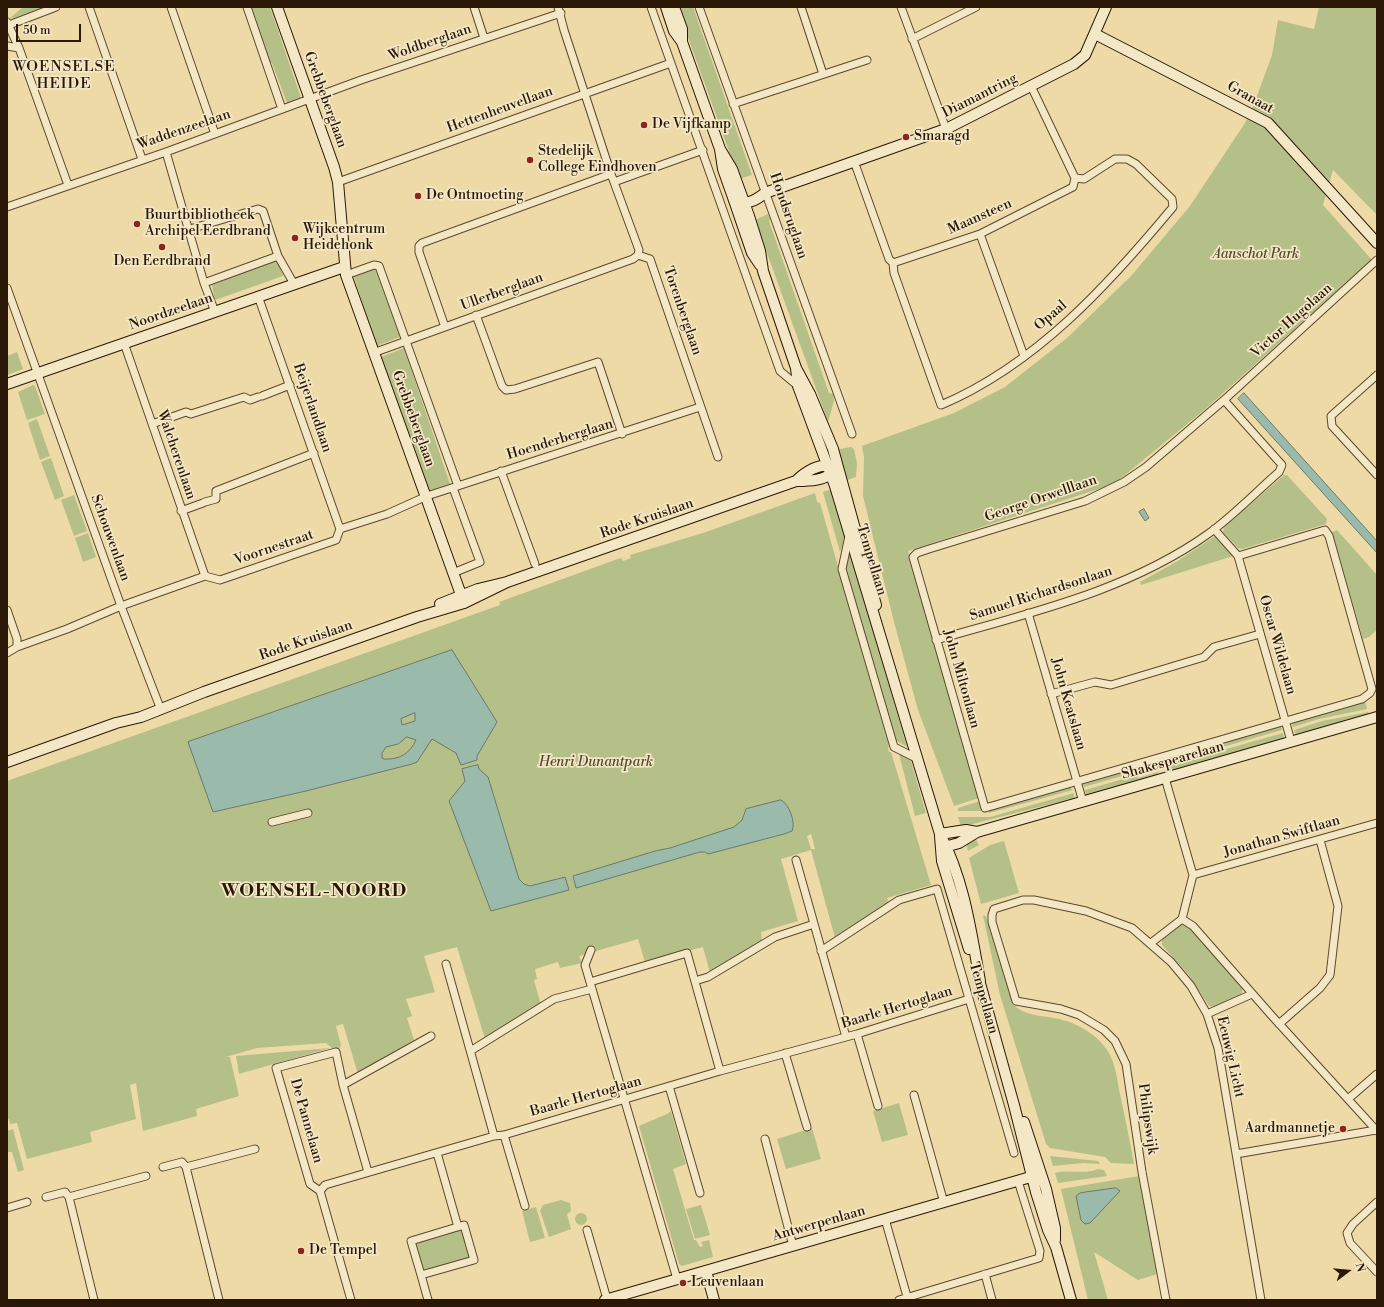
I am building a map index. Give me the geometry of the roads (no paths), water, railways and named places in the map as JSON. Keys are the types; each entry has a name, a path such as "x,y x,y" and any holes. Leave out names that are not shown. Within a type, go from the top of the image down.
{"street":[{"path":"56,7 8,24 19,48 68,185"},
{"path":"89,7 142,159"},
{"path":"171,7 215,134"},
{"path":"247,7 282,109"},
{"name":"Grebbeberglaan","path":"277,7 338,182 345,271 373,353 427,496 463,599"},
{"path":"474,7 484,38"},
{"path":"651,7 780,370 798,386"},
{"path":"666,7 674,31 682,42 720,149 723,169 741,201 752,252 763,270 796,368 810,394 833,449 837,467 831,475"},
{"path":"674,7 682,29 682,42"},
{"name":"Hondsruglaan","path":"699,7 852,434"},
{"path":"801,7 823,74"},
{"path":"901,7 946,129"},
{"path":"912,39 976,7"},
{"name":"Diamantring","path":"741,201 756,200 765,193 946,129 1074,64 1085,55 1106,7"},
{"path":"560,10 564,30 584,93 611,174 639,250 638,255"},
{"name":"Woldberglaan","path":"309,100 560,10"},
{"name":"Granaat","path":"1095,34 1268,123 1377,243"},
{"path":"7,46 19,48"},
{"path":"733,104 867,60"},
{"name":"Hettenheuvellaan","path":"338,182 584,93 671,64"},
{"path":"1031,86 1075,178"},
{"name":"Waddenzeelaan","path":"7,207 142,159 166,152 309,100"},
{"path":"614,182 703,150"},
{"path":"166,152 190,230 204,283 215,312"},
{"name":"Opaal","path":"893,263 894,273 942,405 987,380 1024,356 1103,287 1137,250 1173,207 1172,199 1136,164 1127,159 1115,159 1084,179 1075,178"},
{"path":"854,161 889,259 893,263"},
{"path":"445,327 419,252 419,246 422,243 611,174"},
{"name":"Maansteen","path":"893,263 980,234 1073,187 1075,178"},
{"path":"190,230 258,209 263,210 278,256 294,284"},
{"path":"980,234 1024,356"},
{"name":"Ullerberglaan","path":"373,353 633,259 638,255"},
{"name":"Torenberglaan","path":"638,255 650,259 718,457"},
{"path":"204,283 278,256"},
{"name":"Victor Hugolaan","path":"1224,400 1377,260"},
{"name":"Grebbeberglaan","path":"345,271 374,265 379,266 406,341 480,562 453,573"},
{"name":"Noordzeelaan","path":"7,384 258,296 294,284 345,271"},
{"name":"Schouwenlaan","path":"7,288 121,606 160,707"},
{"name":"Beijerlandlaan","path":"258,296 340,529"},
{"path":"476,315 502,386 506,390 515,389 598,362 622,434"},
{"name":"Walcherenlaan","path":"124,343 181,511 205,576"},
{"path":"796,368 798,386 827,465 837,467"},
{"path":"1377,375 1332,416 1331,422 1332,426 1377,475"},
{"path":"152,424 186,412 191,414 244,397 250,400 290,385"},
{"name":"Samuel Richardsonlaan","path":"936,640 1079,598 1123,581 1175,554 1214,529 1279,472 1282,465 1224,400"},
{"name":"George Orwelllaan","path":"913,557 918,553 929,549 1085,501 1124,482 1146,467 1224,400"},
{"name":"Hoenderberglaan","path":"427,496 501,471 622,434 700,407"},
{"path":"181,511 216,498 216,491 314,453"},
{"name":"Tempellaan","path":"827,465 940,834 961,924 980,981 1014,1105 1036,1176 1048,1230 1056,1247 1071,1300"},
{"name":"Rode Kruislaan","path":"796,481 804,474 827,465"},
{"name":"Tempellaan","path":"837,467 872,586 888,663"},
{"path":"501,471 535,564"},
{"name":"Rode Kruislaan","path":"7,762 417,617 507,582 796,481 808,481 831,475"},
{"path":"340,529 387,514 427,496"},
{"name":"Voornestraat","path":"7,653 17,647 67,629 121,606 205,576 220,580 336,540 340,529"},
{"path":"1214,529 1238,556"},
{"name":"Shakespearelaan","path":"985,808 1362,699 1370,693 1372,689 1329,536 1325,530 1238,556"},
{"path":"849,536 842,569 894,747 918,759"},
{"name":"Oscar Wildelaan","path":"1238,556 1291,741"},
{"name":"John Miltonlaan","path":"913,557 985,808"},
{"path":"7,610 18,640 17,647"},
{"name":"John Keatslaan","path":"1028,613 1083,802"},
{"path":"1052,694 1095,682 1111,685 1204,656 1214,647 1260,634"},
{"name":"Shakespearelaan","path":"944,848 959,843 977,832 1291,741 1377,718"},
{"path":"1151,943 1182,919 1193,875 1165,778"},
{"path":"272,822 308,813"},
{"name":"Jonathan Swiftlaan","path":"1193,875 1377,823"},
{"name":"Shakespearelaan","path":"940,834 966,830 977,832"},
{"path":"1279,1024 1320,988 1330,975 1338,906 1320,840"},
{"path":"796,860 846,1037"},
{"name":"Tempellaan","path":"821,951 899,900 937,889 1014,1153"},
{"name":"Eeuwig Licht","path":"1026,1004 1016,1001 992,922 994,909 1023,900 1086,911 1132,928 1171,962 1191,986 1207,1014 1220,1059 1261,1300"},
{"path":"1182,919 1193,926 1279,1024 1377,1130"},
{"path":"695,981 708,977 775,937 814,924"},
{"path":"590,950 585,965 677,1279"},
{"path":"590,982 688,953 720,1071"},
{"path":"446,964 472,1050 494,1136"},
{"path":"472,1050 556,999 592,989"},
{"path":"1207,1014 1252,994"},
{"name":"Baarle Hertoglaan","path":"320,1191 326,1185 368,1172 494,1136 504,1135 720,1071 857,1034 969,999"},
{"name":"Philipswijk","path":"1026,1004 1061,1009 1079,1015 1104,1030 1115,1041 1126,1064 1142,1172 1166,1300"},
{"path":"857,1034 878,1106"},
{"path":"368,1172 343,1085 431,1036"},
{"name":"De Pannelaan","path":"320,1191 310,1184 276,1068 336,1052 343,1085"},
{"path":"786,1053 807,1127"},
{"path":"1348,1099 1377,1074"},
{"path":"669,1086 700,1193"},
{"path":"914,1095 944,1203"},
{"path":"1236,1154 1377,1130"},
{"path":"504,1135 525,1206"},
{"path":"765,1139 794,1246"},
{"path":"186,1167 256,1149"},
{"path":"437,1152 458,1227"},
{"path":"163,1167 182,1162 186,1167 219,1300"},
{"path":"69,1197 146,1176"},
{"name":"Antwerpenlaan","path":"606,1300 1036,1176"},
{"path":"899,1300 907,1299 1039,1258 1040,1251 1018,1181"},
{"path":"320,1191 351,1300"},
{"path":"46,1197 65,1192 69,1197 94,1300"},
{"path":"7,1208 27,1202"},
{"path":"1377,1202 1353,1224 1347,1233 1350,1243 1377,1272"},
{"path":"885,1219 907,1299"},
{"path":"421,1275 474,1260 464,1225 411,1241 428,1300"},
{"path":"587,1230 606,1300"},
{"path":"706,1271 714,1300"},
{"path":"985,1274 992,1300"}],"place":[{"name":"De Vijfkamp","path":"644,125"},
{"name":"Smaragd","path":"906,137"},
{"name":"Stedelijk College Eindhoven","path":"530,160"},
{"name":"De Ontmoeting","path":"418,196"},
{"name":"Buurtbibliotheek Archipel Eerdbrand","path":"137,224"},
{"name":"Wijkcentrum Heidehonk","path":"295,238"},
{"name":"Den Eerdbrand","path":"162,247"},
{"name":"Aardmannetje","path":"1343,1129"},
{"name":"De Tempel","path":"301,1251"},
{"name":"Leuvenlaan","path":"683,1283"}],"district":[{"name":"WOENSELSE HEIDE","path":"64,76"},
{"name":"WOENSEL-NOORD","path":"314,892"}],"park label":[{"name":"Aanschot Park","path":"1256,255"},
{"name":"Henri Dunantpark","path":"596,763"}]}
